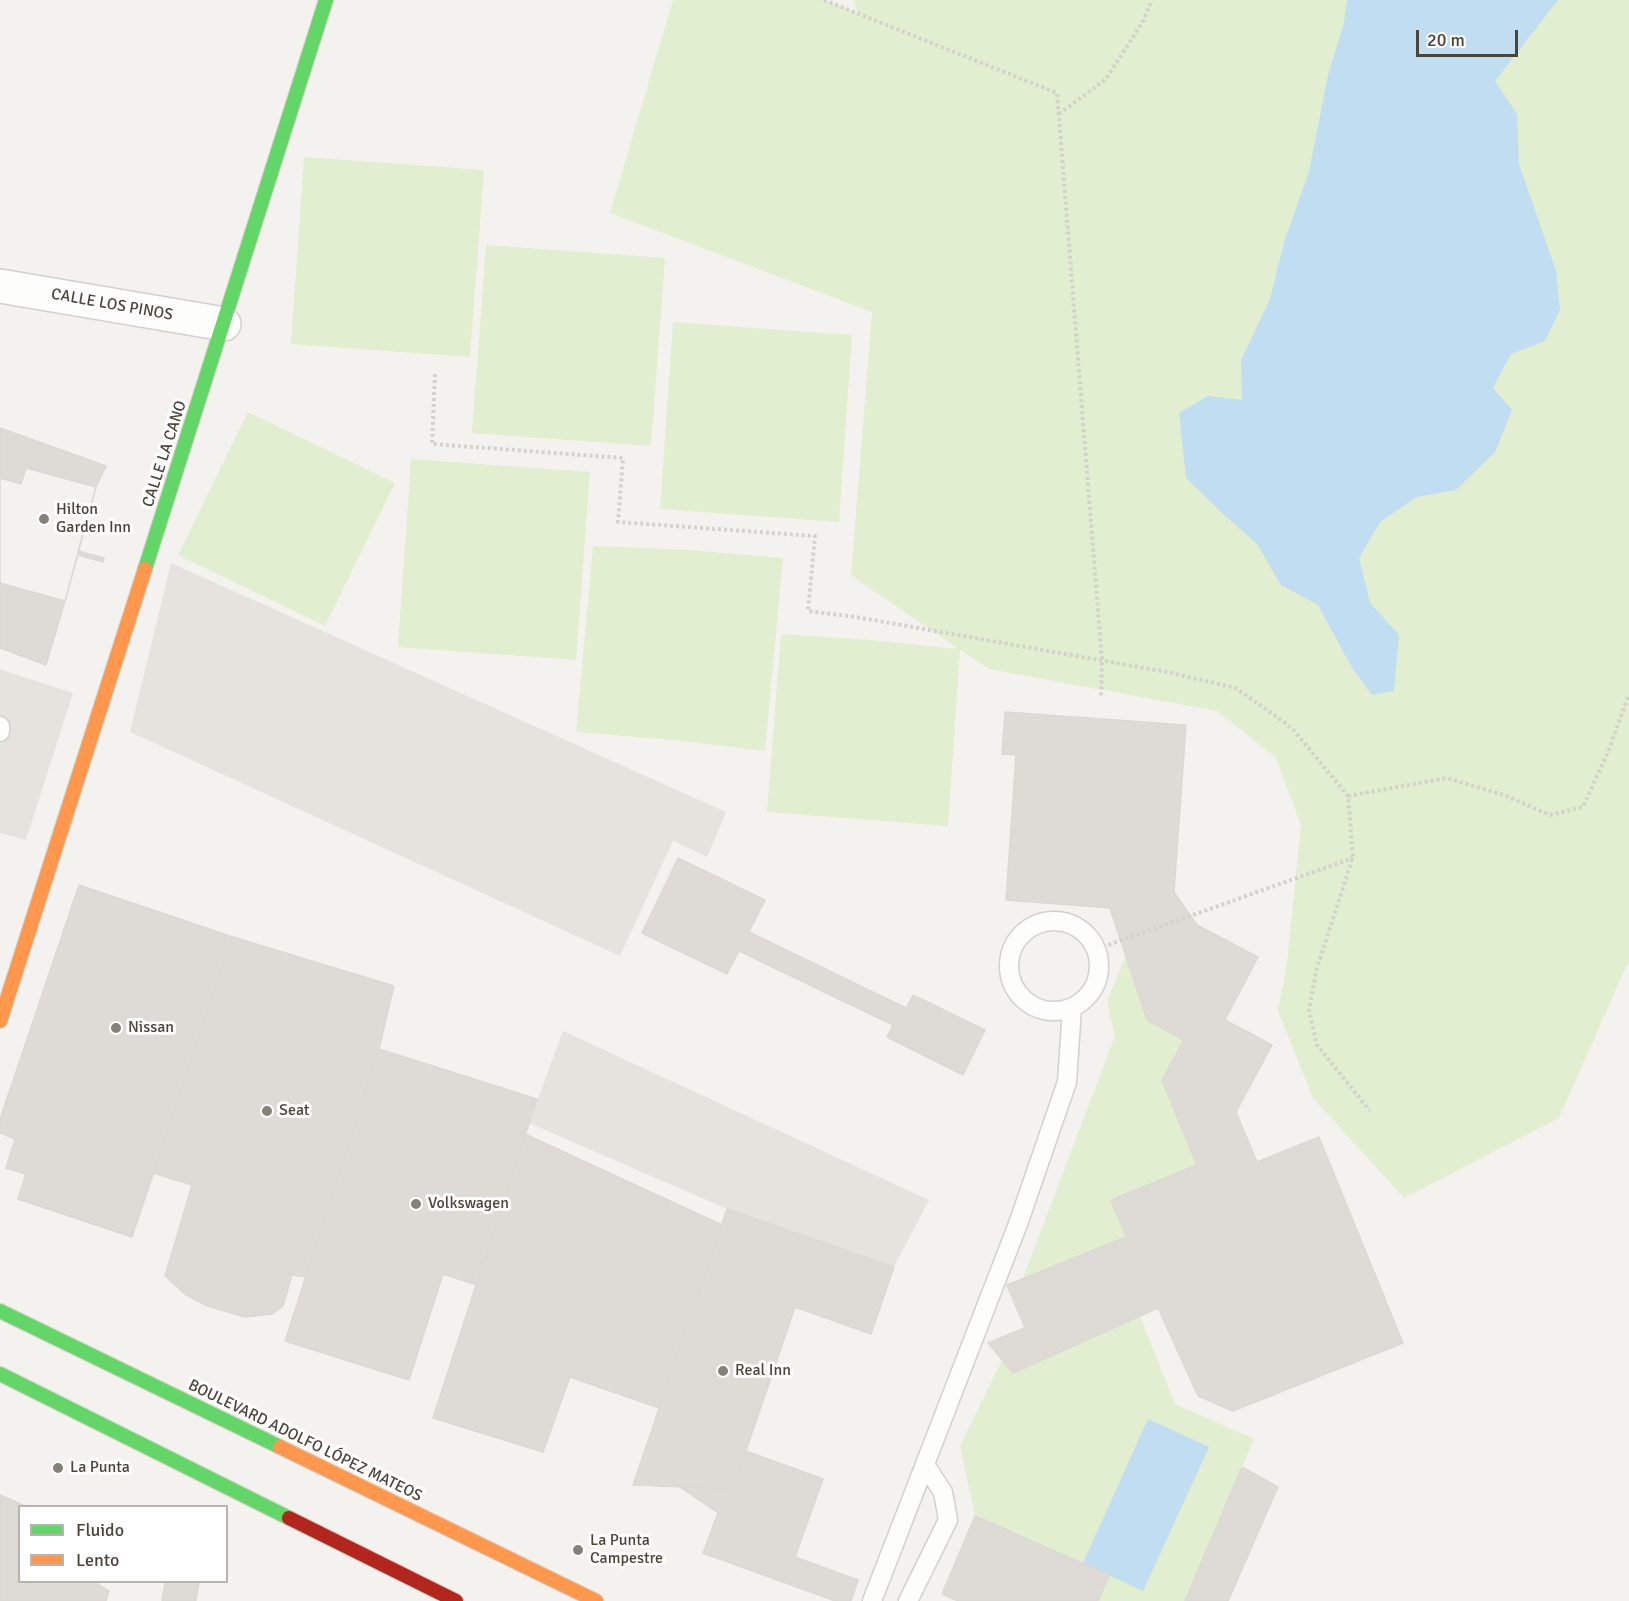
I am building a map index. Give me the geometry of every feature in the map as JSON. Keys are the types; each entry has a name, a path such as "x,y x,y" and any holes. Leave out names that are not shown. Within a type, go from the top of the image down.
{"main road":[{"name":"CALLE LA CANO","path":"0,1021 326,0"},
{"name":"BOULEVARD ADOLFO LÓPEZ MATEOS","path":"0,1311 596,1601"},
{"path":"0,1374 456,1601"}],"street":[{"name":"CALLE LOS PINOS","path":"0,286 224,324"}],"lane":[{"path":"0,726 0,732"},
{"path":"1061,921 1083,930 1097,949 1100,972 1091,994 1072,1008 1048,1011 1026,1002 1012,983 1009,959 1018,938 1037,924 1061,921"},
{"path":"872,1601 1018,1224 1067,1082 1072,1008"},
{"path":"908,1601 948,1520 943,1492 925,1465"}],"path":[{"path":"824,0 1057,93 1102,660 1101,696"},
{"path":"1058,114 1106,80 1142,23 1152,0"},
{"path":"435,374 432,444 623,458 618,522 815,536 808,611 856,617 1102,660 1236,688 1292,728 1348,796 1353,858 1317,968 1309,1010 1317,1046 1370,1111"},
{"path":"1348,796 1447,778 1504,795 1550,815 1583,807 1608,752 1629,694"},
{"path":"1097,949 1353,858"}],"green space":[{"path":"673,0 824,0 857,13 854,0 1629,0 1629,960 1559,1118 1404,1198 1313,1098 1278,1011 1287,963 1301,825 1276,758 1217,711 989,669 960,650 948,826 767,812 781,634 958,649 851,575 872,312 610,213"},
{"path":"304,157 484,170 470,357 291,344"},
{"path":"486,245 665,258 651,446 472,433"},
{"path":"673,322 852,335 839,522 660,509"},
{"path":"248,412 395,483 325,626 178,555"},
{"path":"411,459 590,472 576,660 398,647"},
{"path":"593,546 689,550 783,558 765,751 576,732"},
{"path":"1126,955 1147,1020 1184,1040 1162,1080 1197,1165 1111,1200 1126,1237 1023,1278 1115,1036 1107,1001"},
{"path":"1140,1316 1175,1404 1254,1439 1185,1601 1098,1601 1108,1575 975,1516 960,1446 1002,1360 1013,1372"}],"shaded area":[{"path":"171,563 726,812 707,857 673,841 620,956 130,732"},
{"path":"0,669 73,693 26,840 0,833"},
{"path":"563,1031 929,1200 894,1267 727,1209 529,1123"}],"water":[{"path":"1347,0 1558,0 1495,81 1517,114 1519,164 1556,271 1560,310 1545,341 1511,354 1493,388 1512,410 1495,452 1456,490 1417,497 1380,522 1359,558 1370,603 1399,635 1394,691 1372,695 1352,668 1318,605 1281,585 1257,544 1186,478 1179,413 1208,396 1242,400 1241,360 1270,299 1285,239 1309,172 1328,75 1344,23"},
{"path":"1148,1419 1209,1447 1143,1591 1083,1563"}],"building":[{"name":"Hilton Garden Inn","path":"0,428 106,466 96,487 46,665 0,648"},
{"path":"26,468 96,487 78,551 104,558 103,562 78,555 65,601 0,583 0,478 21,484"},
{"path":"1005,712 1186,725 1174,892 1197,925 1258,957 1225,1020 1272,1045 1236,1112 1257,1162 1319,1137 1403,1343 1233,1411 1198,1396 1158,1308 1013,1373 988,1343 1025,1328 1007,1285 1126,1237 1111,1200 1197,1165 1162,1080 1184,1040 1147,1020 1110,908 1006,900 1016,755 1002,754"},
{"path":"678,858 765,900 749,932 906,1008 913,995 985,1030 963,1075 887,1037 893,1025 739,951 727,974 642,933"},
{"name":"Nissan","path":"79,885 233,937 132,1237 18,1199 26,1174 6,1168 15,1139 0,1133 0,1119"},
{"name":"Seat","path":"233,937 394,986 379,1049 306,1277 292,1275 283,1306 273,1314 245,1317 207,1306 185,1294 165,1276 192,1185 153,1173"},
{"name":"Volkswagen","path":"379,1049 537,1099 477,1285 443,1274 409,1380 285,1341"},
{"path":"525,1134 722,1225 659,1408 570,1377 543,1452 433,1418"},
{"name":"Real Inn","path":"727,1209 894,1267 871,1334 795,1307 733,1489 633,1485"},
{"path":"746,1451 823,1479 795,1557 858,1580 851,1601 835,1601 703,1553 718,1513 680,1487 733,1489"},
{"path":"1242,1467 1278,1487 1228,1601 1185,1601"},
{"path":"0,1495 23,1505 18,1505 18,1583 96,1583 109,1591 106,1601 0,1601"},
{"path":"975,1516 1109,1575 1098,1601 958,1601 942,1594"},
{"path":"165,1583 199,1583 196,1601 162,1601"}],"traffic: fast":[{"path":"145,569 326,0"},
{"path":"0,1311 280,1447"},
{"path":"0,1374 289,1518"}],"traffic: slow":[{"path":"0,1021 145,569"},
{"path":"280,1447 596,1601"}],"traffic: jam":[{"path":"289,1518 456,1601"}],"place":[{"name":"Hilton Garden Inn","path":"44,519"},
{"name":"Nissan","path":"116,1028"},
{"name":"Seat","path":"267,1111"},
{"name":"Volkswagen","path":"416,1204"},
{"name":"Real Inn","path":"723,1371"},
{"name":"La Punta","path":"58,1468"},
{"name":"La Punta Campestre","path":"578,1550"}]}
